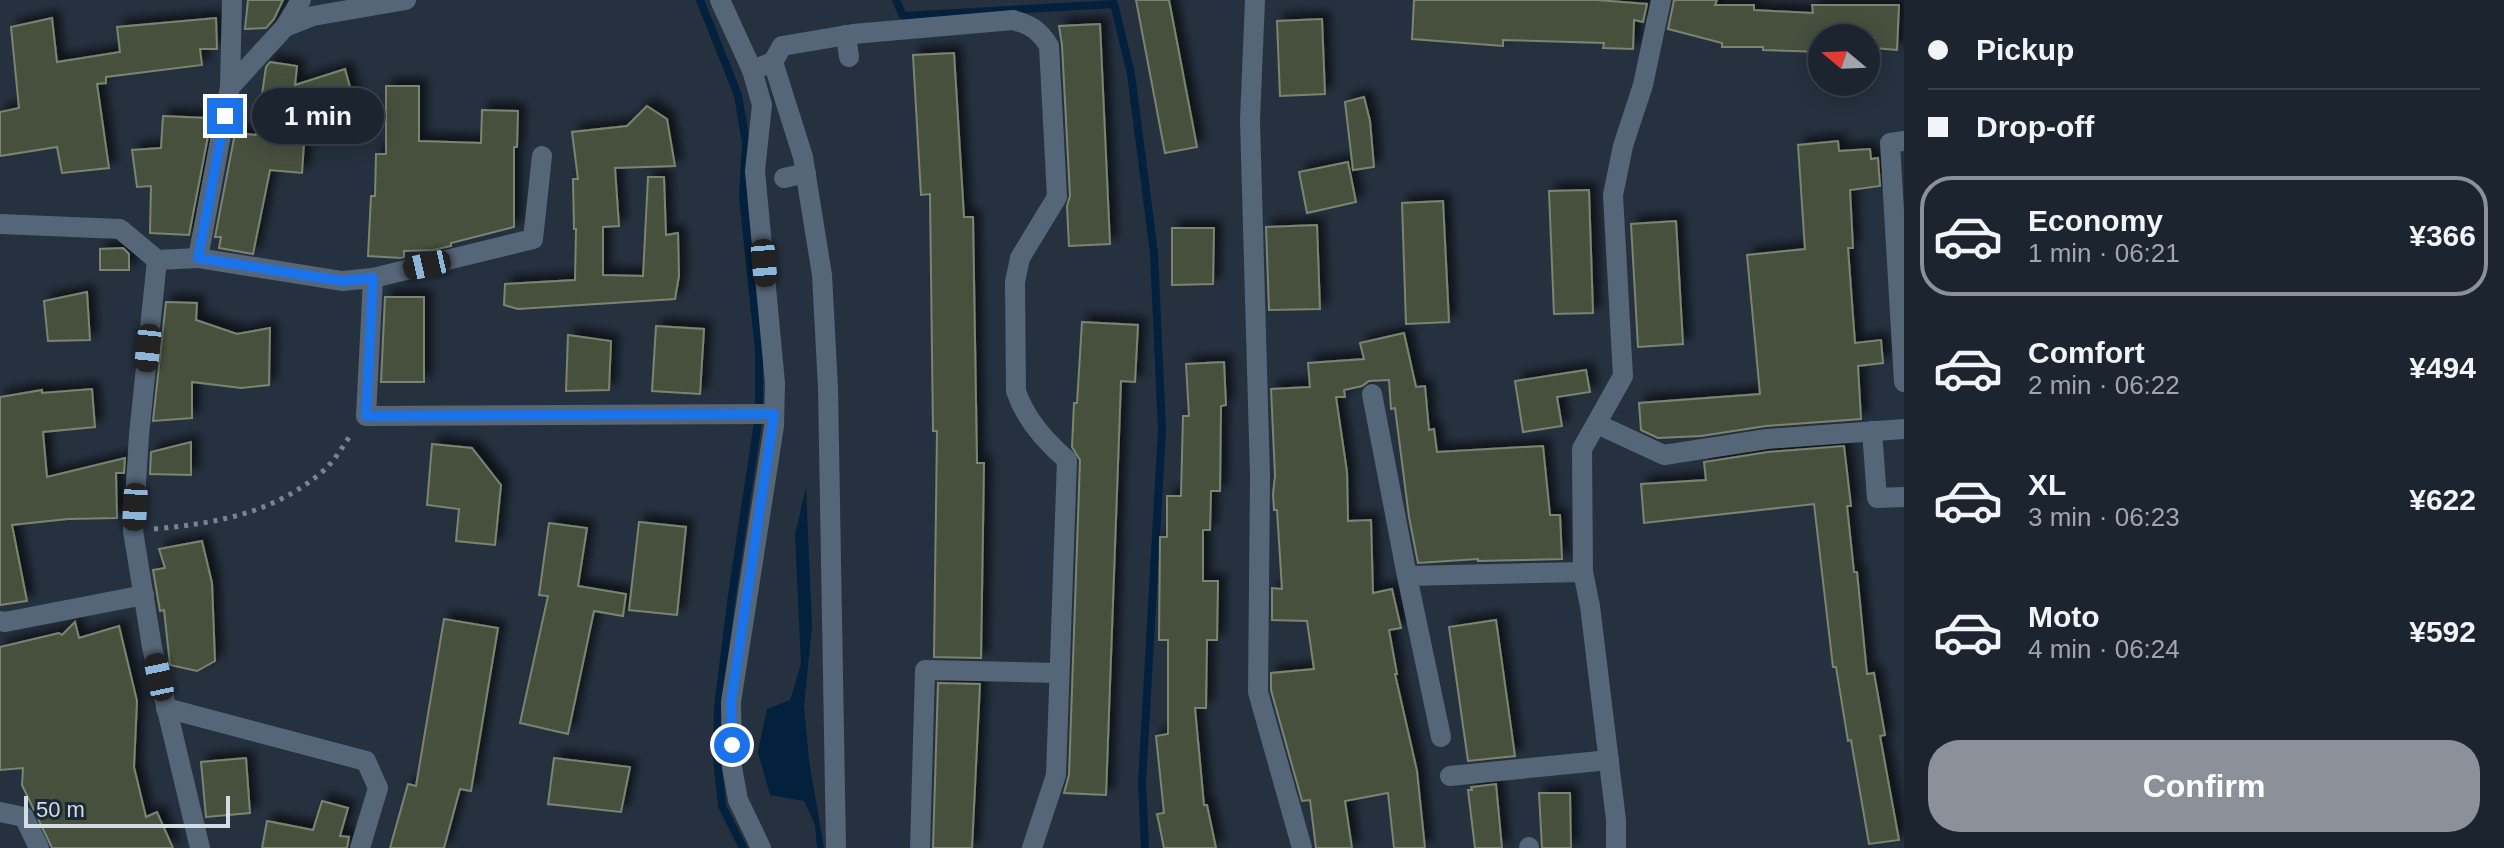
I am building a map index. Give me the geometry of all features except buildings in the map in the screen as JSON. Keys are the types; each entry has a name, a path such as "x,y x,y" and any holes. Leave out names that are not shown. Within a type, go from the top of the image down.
{"street":[{"path":"198,258 230,87 232,0"},
{"path":"230,87 285,27 301,0"},
{"path":"285,27 313,16 406,0"},
{"path":"720,0 752,70 762,105 755,171 775,383 774,414 731,702 732,767 738,800 761,848"},
{"path":"1255,0 1257,10 1250,120 1260,476 1258,692 1302,848"},
{"path":"1616,848 1609,760 1583,572 1582,449 1623,376 1613,195 1623,146 1643,85 1661,0"},
{"path":"752,70 773,62 782,46 846,35 1013,20 1040,32 1049,46 1057,197 1020,258 1015,282 1016,391 1020,405 1041,436 1067,460 1056,775 1032,848"},
{"path":"846,35 849,57"},
{"path":"773,62 803,157 822,275 828,388 836,848"},
{"path":"1904,141 1890,143 1904,382"},
{"path":"0,224 120,229 157,260 198,258 342,281 373,278 533,239 542,156"},
{"path":"784,178 806,173"},
{"path":"157,260 139,435 133,531 166,708 200,848"},
{"path":"373,278 366,416 774,414"},
{"path":"1372,394 1441,737"},
{"path":"1597,424 1664,455 1767,439 1904,429"},
{"path":"1872,431 1877,498 1904,497"},
{"path":"1407,576 1583,572"},
{"path":"0,621 144,595"},
{"path":"920,848 925,670 1059,673"},
{"path":"166,708 366,761 378,788 360,848"},
{"path":"1450,776 1609,760"},
{"path":"0,812 24,817 39,848"}],"path":[{"path":"133,531 208,524 273,505 324,471 366,416"}],"water":[{"path":"806,488 812,627 804,706 809,761 824,848 817,848 815,825 804,801 770,795 758,752 767,709 790,700 801,664 795,534"}],"waterway":[{"path":"700,0 738,95 746,143 743,196 759,351 759,401"},
{"path":"896,0 903,16 1114,4 1131,74 1154,253 1162,430 1142,782 1145,848"},
{"path":"743,848 722,806 717,758 718,707 758,422"}],"route":[{"path":"225,116 198,258 342,281 373,278 366,416 774,414 731,702 732,745"}]}
